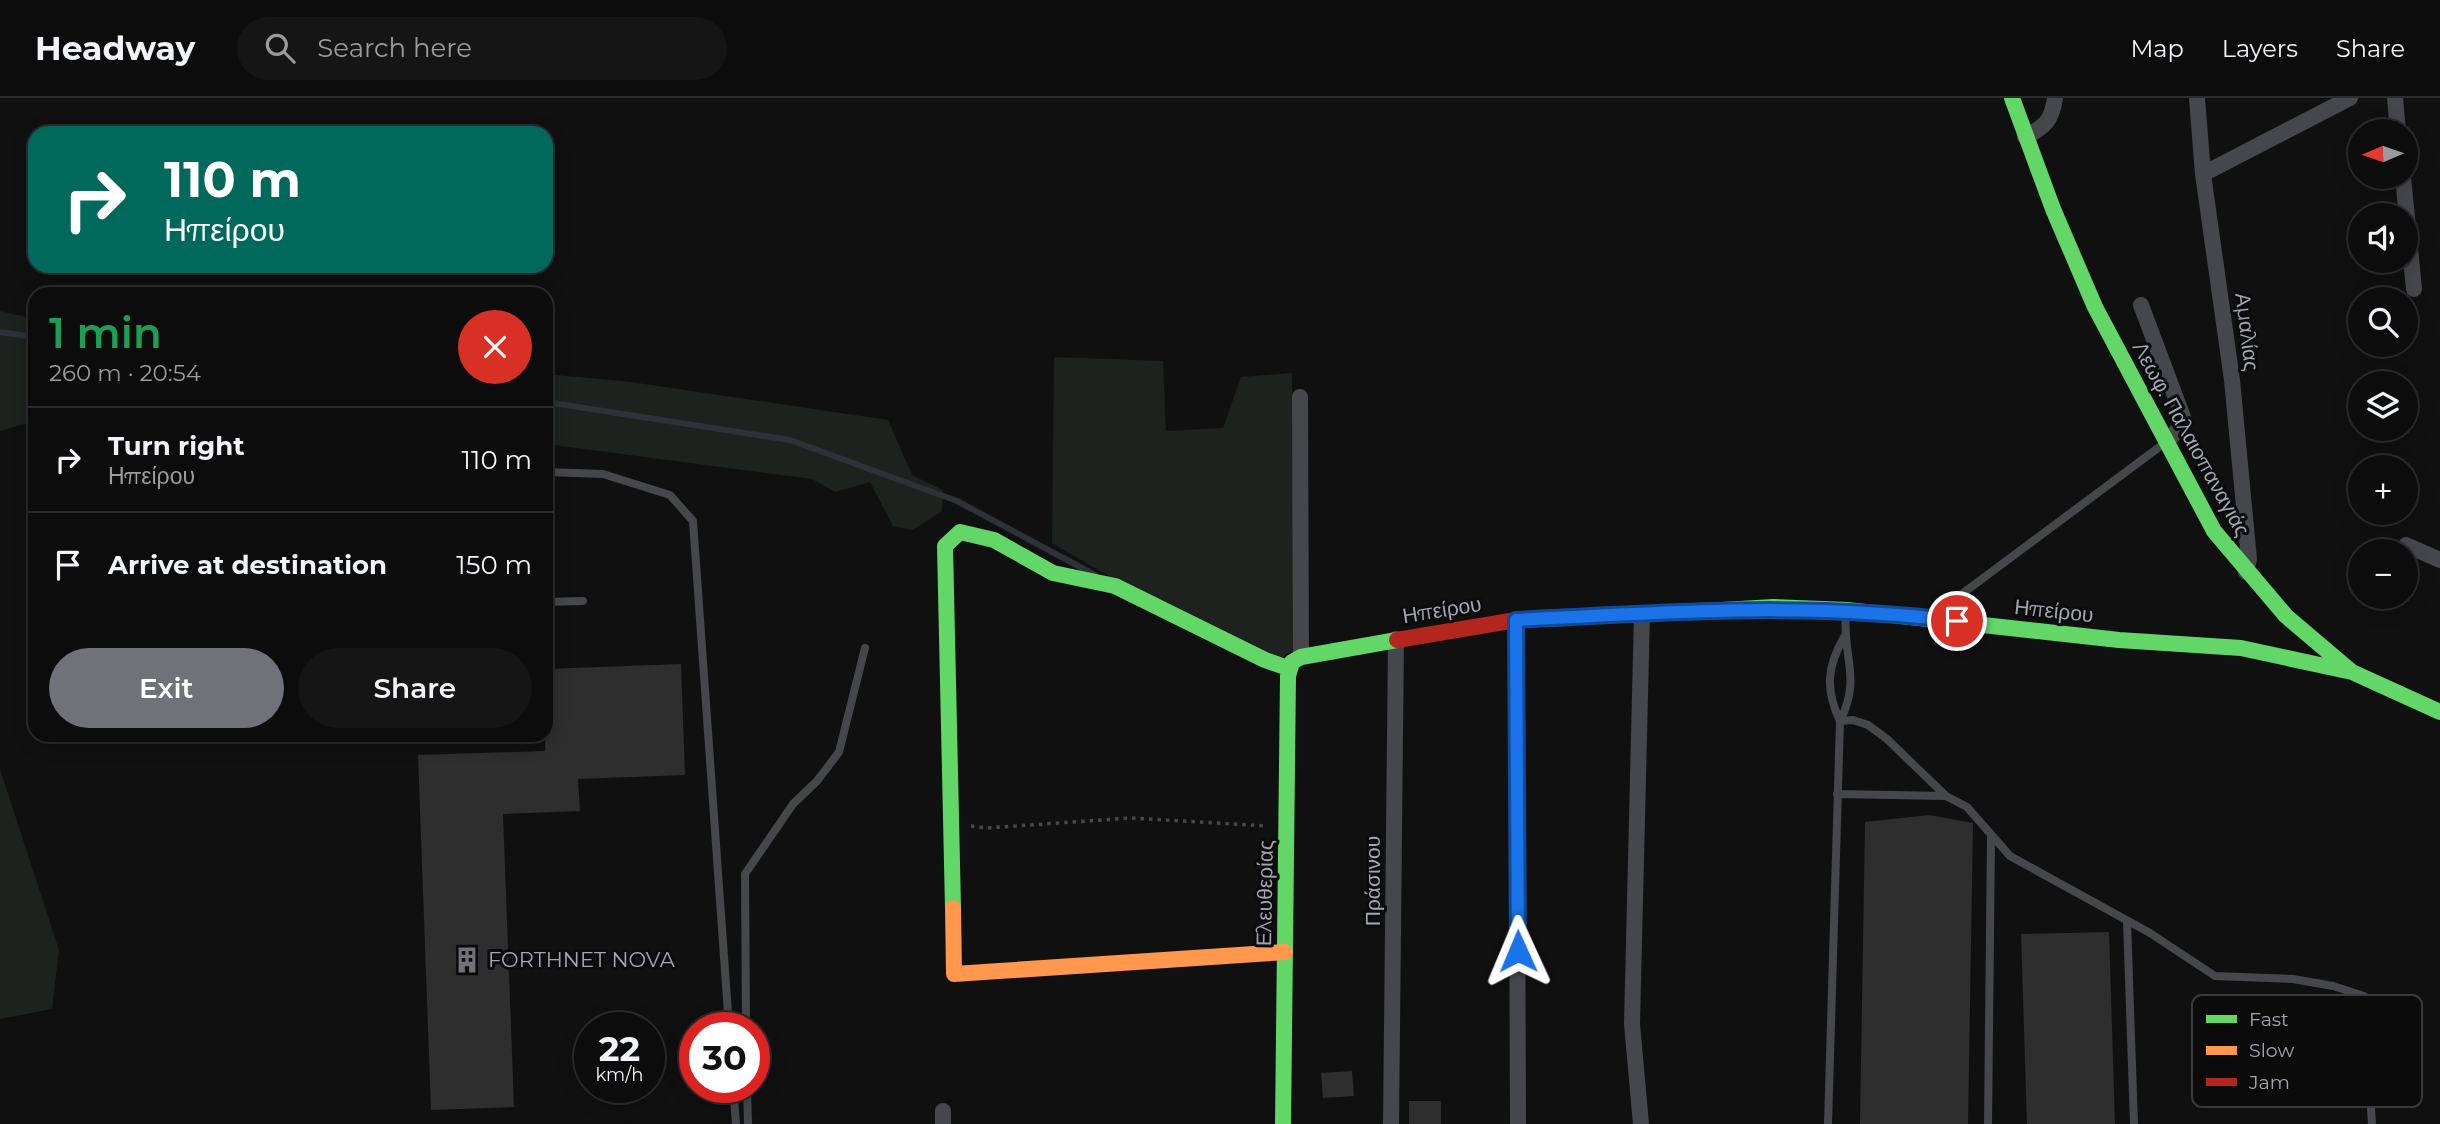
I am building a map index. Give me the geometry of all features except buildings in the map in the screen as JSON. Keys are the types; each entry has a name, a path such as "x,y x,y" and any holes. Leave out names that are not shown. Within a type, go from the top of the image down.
{"street":[{"name":"Λεωφ. Παλαιοπαναγιάς","path":"2012,98 2025,137 2095,307 2214,531 2286,616 2352,673 2440,712"},
{"path":"2025,137 2042,128 2052,116 2055,98"},
{"name":"Αμαλίας","path":"2196,98 2203,174 2232,380 2249,559 2246,572"},
{"path":"2203,174 2350,98"},
{"path":"2395,98 2397,119"},
{"path":"2404,189 2414,287"},
{"path":"2141,305 2155,334 2183,417 2182,426 2166,442"},
{"path":"1285,952 954,974 945,546 960,533 976,532 995,540 1047,571 1088,583 1115,586 1265,660 1294,662 1300,397"},
{"path":"2418,550 2440,560"},
{"name":"Ηπείρου","path":"1294,662 1396,639 1516,620 1774,607 1847,610 2119,640 2241,648 2352,673"},
{"path":"1641,1124 1632,1024 1642,613"},
{"path":"1516,620 1518,1124"},
{"name":"Πράσινου","path":"1391,1124 1396,639"},
{"name":"Ελευθερίας","path":"1283,1124 1286,829 1294,662"}],"lane":[{"path":"1930,618 2166,442"},
{"path":"553,472 603,474 670,495 692,522 728,1012"},
{"path":"553,602 583,601"},
{"path":"1828,1124 1840,721 1852,690 1844,637 1847,610"},
{"path":"1840,721 1830,699 1829,673 1833,657 1844,637"},
{"path":"745,1012 742,915 745,874 793,804 817,781 839,752 865,648"},
{"path":"1840,721 1853,720 1868,725 1946,796 1967,807 2000,849 2026,867 2127,922 2215,976 2293,979 2333,986 2361,995"},
{"path":"1837,794 1946,796"},
{"path":"1988,1124 1991,837"},
{"path":"2127,922 2134,1124"},
{"path":"734,1103 736,1124"},
{"path":"747,1103 748,1124"}],"path":[{"path":"951,823 987,828 1130,818 1232,822 1286,829"}],"shaded area":[{"path":"0,311 28,317 28,423 0,431"},
{"path":"1054,357 1163,361 1166,431 1223,428 1241,377 1292,373 1295,650 1274,661 1115,580 1052,543"},
{"path":"553,375 631,382 888,420 912,475 943,490 942,511 913,530 893,526 870,482 835,492 812,479 553,445"},
{"path":"0,769 59,950 52,1009 0,1019"}],"waterway":[{"path":"0,332 28,336"},
{"path":"553,403 790,440 957,501 1095,575"}],"traffic: fast":[{"path":"2012,98 2053,209 2095,307 2214,531 2286,616 2352,672 2440,712"},
{"path":"953,908 945,546 960,532 994,540 1053,573 1115,586 1265,660 1288,668"},
{"path":"1722,610 1774,607 1847,610 2119,640 2241,648 2352,672"},
{"path":"1283,1124 1288,676 1292,662 1301,657 1397,640"}],"traffic: slow":[{"path":"953,908 954,974 1285,952"}],"traffic: jam":[{"path":"1397,640 1516,620 1722,610"}],"place":[{"name":"FORTHNET NOVA","path":"467,960"}],"route":[{"path":"1518,951 1515,813 1516,620 1774,607 1847,610 1957,621"}]}
